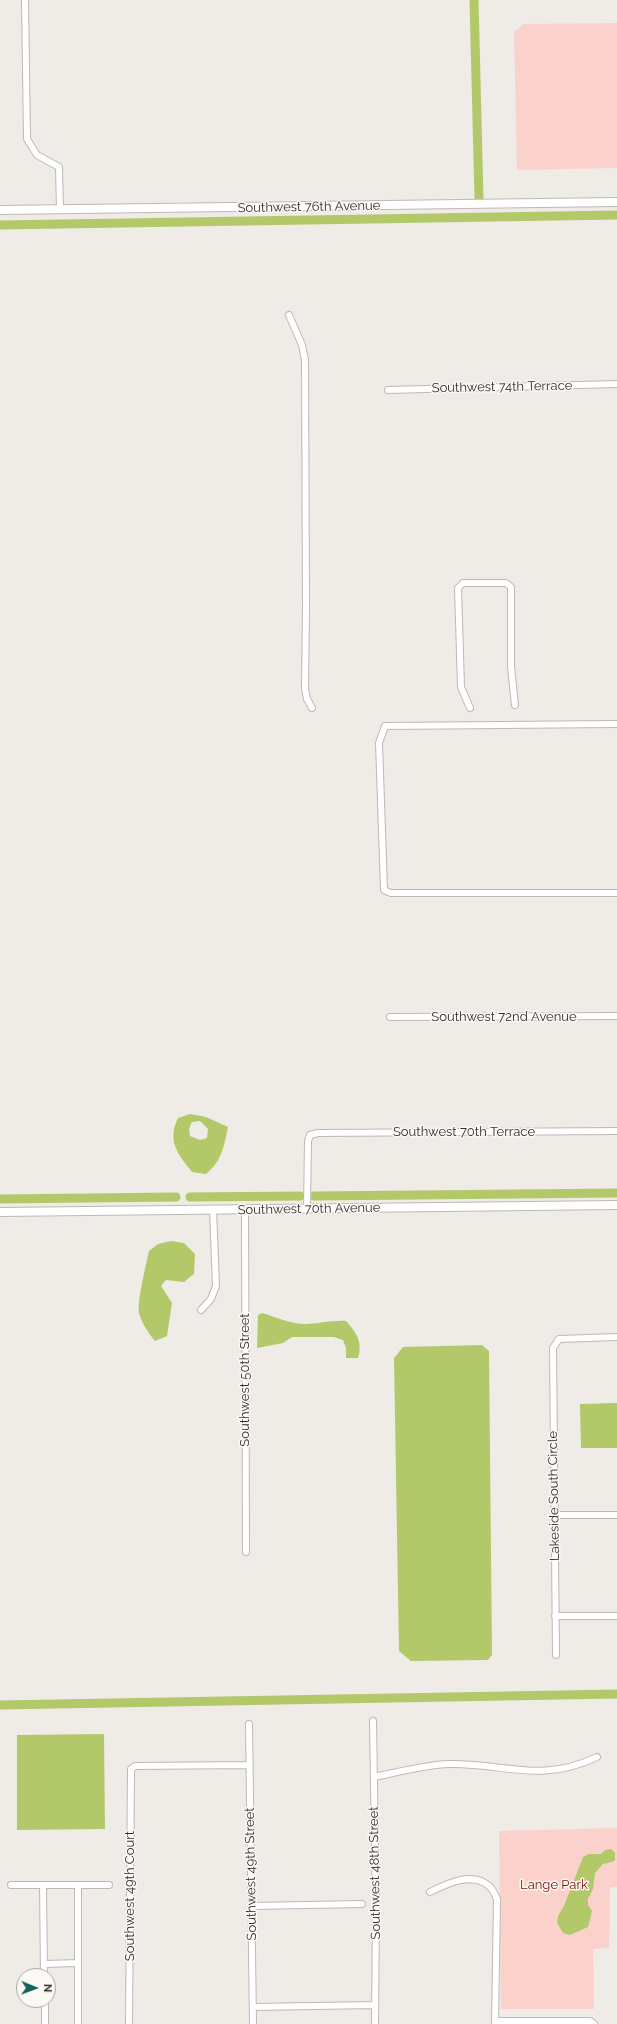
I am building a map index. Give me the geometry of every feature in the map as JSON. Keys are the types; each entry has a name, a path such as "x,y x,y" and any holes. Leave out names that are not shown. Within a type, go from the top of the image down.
{"street":[{"path":"25,0 27,139 37,155 59,167 60,210"},
{"name":"Southwest 76th Avenue","path":"0,210 617,202"},
{"path":"290,315 302,345 305,360 306,608 304,688 307,699 312,708"},
{"name":"Southwest 74th Terrace","path":"388,390 617,384"},
{"path":"470,708 461,687 458,588 463,583 506,583 511,587 511,667 515,705"},
{"path":"617,724 385,726 379,743 384,890 391,893 617,893"},
{"name":"Southwest 72nd Avenue","path":"390,1017 617,1016"},
{"name":"Southwest 70th Terrace","path":"307,1209 308,1141 310,1135 318,1133 617,1131"},
{"name":"Southwest 70th Avenue","path":"0,1212 617,1205"},
{"name":"Southwest 50th Street","path":"245,1209 246,1552"},
{"path":"201,1310 211,1299 216,1286 213,1210"},
{"name":"Lakeside South Circle","path":"556,1655 553,1348 559,1339 617,1337"},
{"path":"554,1515 617,1514"},
{"path":"556,1616 617,1616"},
{"name":"Southwest 48th Street","path":"372,1721 376,1906 375,2024"},
{"name":"Southwest 49th Street","path":"249,1724 253,2024"},
{"path":"374,1777 423,1767 450,1764 528,1772 544,1772 578,1766 597,1757"},
{"name":"Southwest 49th Court","path":"129,2024 131,1769 135,1766 250,1765"},
{"path":"430,1892 453,1881 477,1880 490,1886 497,1899 495,2022 593,2023"},
{"path":"11,1885 109,1885"},
{"path":"43,1885 44,1968"},
{"path":"78,1885 78,2024"},
{"path":"252,1906 362,1904"},
{"path":"44,1964 78,1963"},
{"path":"253,2007 375,2005"},
{"path":"45,2008 45,2024"}],"green space":[{"path":"617,23 617,168 517,170 514,32 524,24"},
{"name":"Lange Park","path":"617,1828 617,1887 610,1887 609,1948 593,1949 594,2009 501,2009 499,1831"}],"shaded area":[{"path":"190,1114 206,1117 228,1127 222,1153 216,1164 206,1174 192,1172 178,1153 175,1146 173,1133 178,1118","holes":["200,1121 208,1129 207,1138 200,1140 190,1136 189,1129 192,1122"]},
{"path":"171,1241 184,1243 195,1254 194,1274 184,1282 166,1280 161,1286 172,1303 167,1336 155,1341 140,1317 140,1292 149,1251 158,1244"},
{"path":"262,1313 288,1322 299,1324 346,1321 358,1338 360,1347 358,1358 346,1358 346,1348 343,1340 334,1337 292,1337 283,1343 257,1348 258,1315"},
{"path":"482,1345 489,1351 492,1655 488,1660 411,1661 399,1651 394,1358 403,1347"},
{"path":"617,1403 617,1448 581,1448 580,1404"},
{"path":"104,1734 105,1829 17,1830 17,1735"},
{"path":"611,1849 615,1853 615,1860 603,1864 595,1873 593,1889 588,1899 588,1905 592,1911 588,1927 570,1935 563,1933 557,1923 558,1916 564,1906 583,1857 589,1854 601,1854 605,1850"}],"waterway":[{"path":"474,0 479,199"},
{"path":"0,225 617,215"},
{"path":"314,1196 617,1193"},
{"path":"190,1197 300,1196"},
{"path":"0,1199 176,1197"},
{"path":"0,1705 617,1694"}]}
